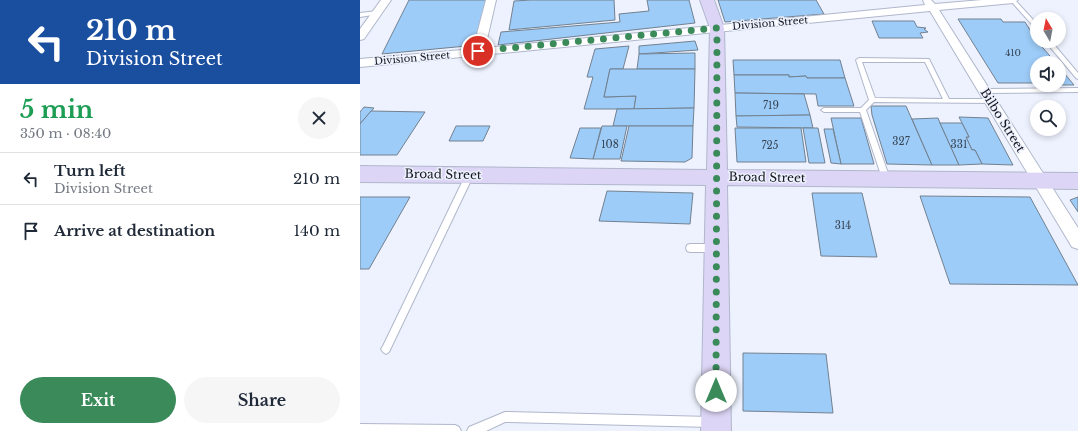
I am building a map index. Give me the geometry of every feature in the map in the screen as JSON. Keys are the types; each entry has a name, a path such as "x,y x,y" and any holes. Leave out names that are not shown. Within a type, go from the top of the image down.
{"main road":[{"path":"707,0 717,28 716,427"},
{"name":"Broad Street","path":"365,174 1078,181"}],"street":[{"path":"360,37 386,0"},
{"path":"478,51 491,0"},
{"name":"Division Street","path":"360,63 717,28 930,4 1012,0"},
{"name":"Bilbo Street","path":"930,4 989,96 1078,242"}],"lane":[{"path":"1012,0 1030,20"},
{"path":"360,15 377,13"},
{"path":"1054,48 1078,77"},
{"path":"872,100 859,60 927,60 947,101"},
{"path":"824,110 863,110 872,100 947,101 989,96 1078,90"},
{"path":"863,110 886,179"},
{"path":"386,349 470,174"},
{"path":"690,248 716,248"},
{"path":"473,431 505,417 716,427"},
{"path":"360,430 455,431"}],"building":[{"path":"409,0 489,0 477,45 382,54"},
{"path":"614,0 615,20 509,30 514,1"},
{"path":"647,0 689,0 695,23 498,45 501,32 620,22 619,14 649,11"},
{"path":"718,0 816,0 824,14 725,22"},
{"path":"958,19 1001,19 1003,22 1025,22 1030,30 1030,48 1043,48 1050,56 1030,56 1030,83 998,83"},
{"path":"872,21 914,21 917,27 926,28 924,29 928,32 920,33 923,38 879,38"},
{"path":"695,41 698,50 639,54 639,46"},
{"path":"629,46 623,69 610,69 604,97 636,96 634,109 584,109 593,77 587,77 595,49"},
{"path":"695,53 695,69 637,69 639,54"},
{"path":"733,60 840,60 845,78 807,78 806,76 789,77 789,75 734,75"},
{"path":"610,69 695,69 694,108 634,109 636,96 604,97"},
{"path":"734,75 789,75 789,77 806,76 807,78 845,78 854,106 818,106 816,94 735,93"},
{"path":"1066,75 1074,85 1066,85"},
{"path":"735,93 804,94 810,115 736,116"},
{"path":"871,106 906,106 932,165 887,164 872,115"},
{"path":"364,107 374,108 360,124 360,112"},
{"path":"694,108 693,126 613,126 617,109"},
{"path":"371,111 425,112 397,155 360,155 360,124"},
{"path":"810,115 813,128 737,127 736,116"},
{"path":"959,117 988,118 1013,165 982,164 975,150 972,150 966,137 969,137"},
{"path":"831,118 861,118 874,164 841,164"},
{"path":"938,118 959,165 932,165 912,119"},
{"path":"940,123 962,123 969,137 966,137 972,150 975,150 982,164 959,165"},
{"path":"456,126 490,126 483,141 449,141"},
{"path":"602,126 627,126 620,159 593,159"},
{"path":"629,126 693,126 692,158 685,162 621,161"},
{"path":"580,128 601,128 593,159 570,158"},
{"path":"735,128 801,128 806,162 737,162"},
{"path":"803,128 818,128 825,163 809,163"},
{"path":"824,129 833,129 841,164 831,163"},
{"path":"607,191 693,193 690,224 599,221"},
{"path":"812,193 862,193 877,257 821,256"},
{"path":"920,196 1030,197 1078,285 950,284"},
{"path":"360,197 410,197 369,269 360,269"},
{"path":"1078,197 1078,212 1070,200"},
{"path":"743,353 826,354 833,413 743,411"}],"route":[{"path":"478,51 717,28 716,391"}]}
